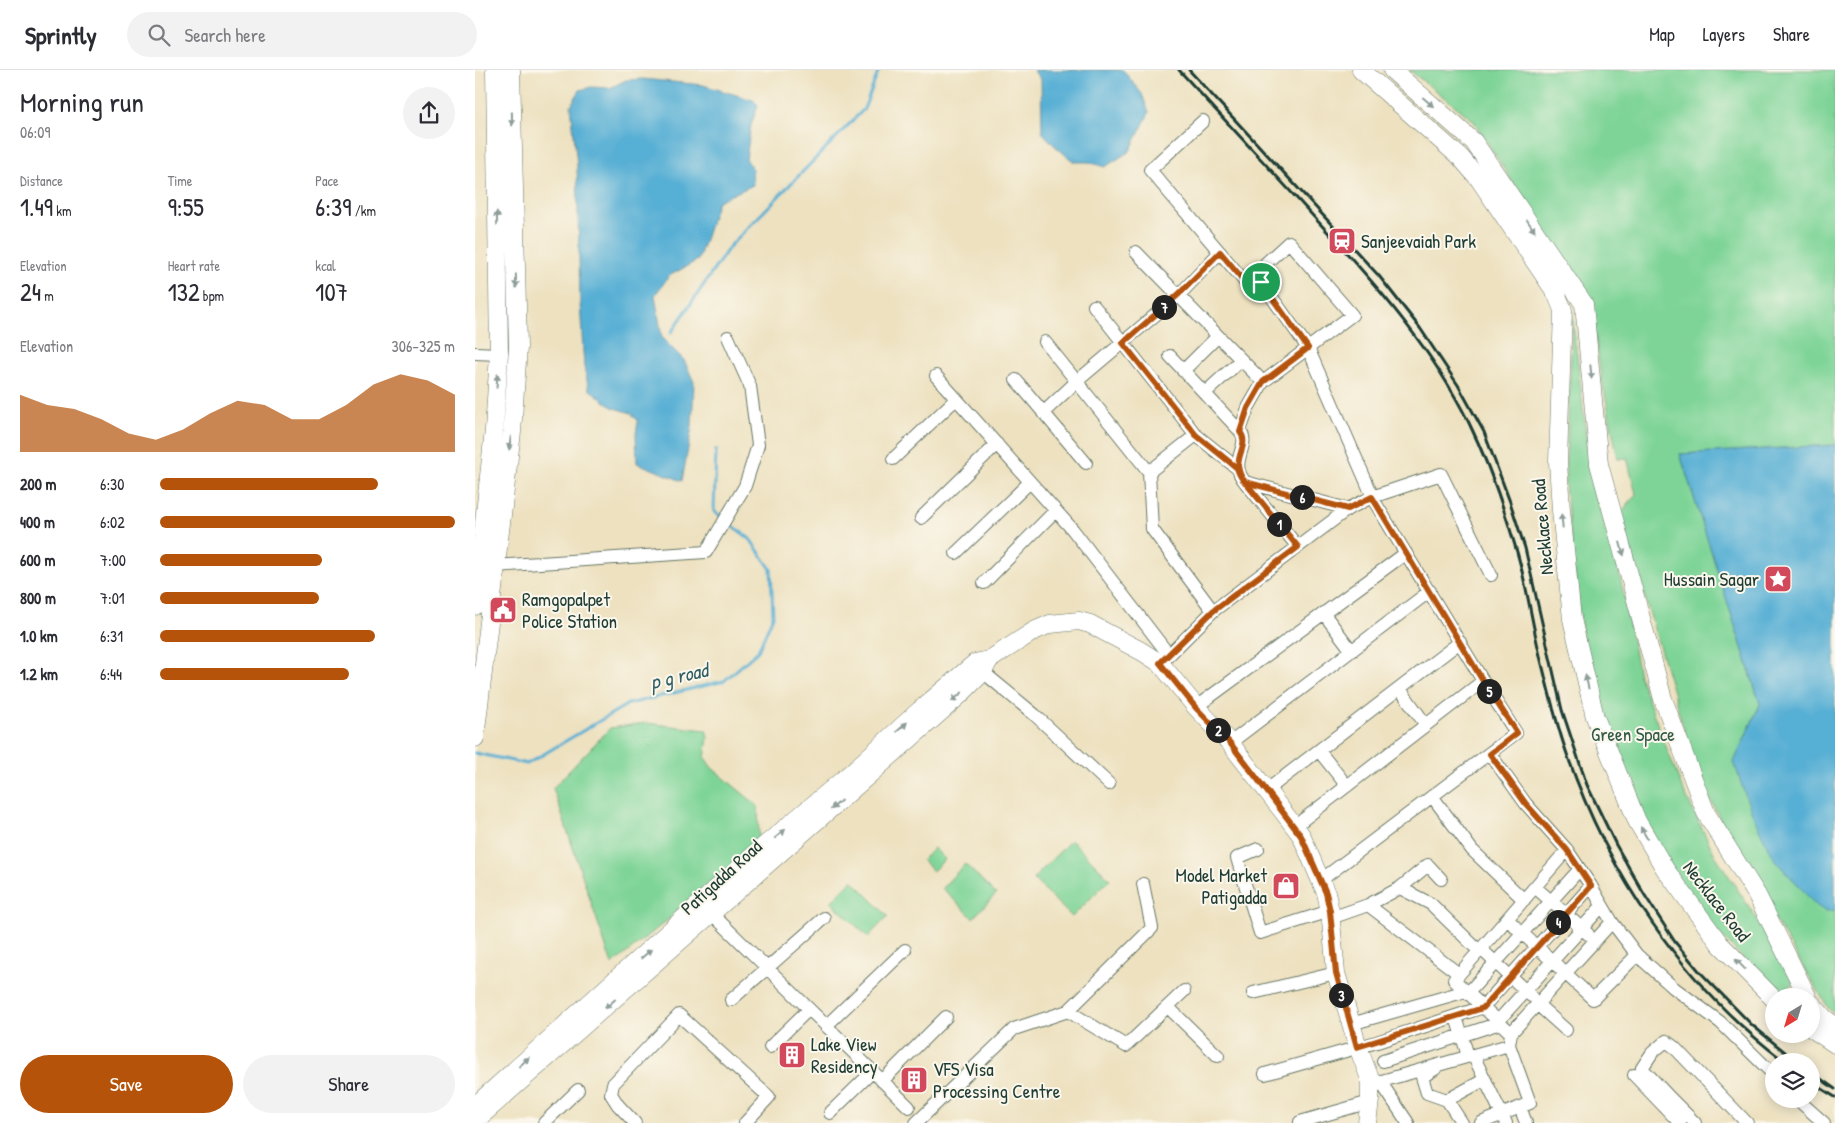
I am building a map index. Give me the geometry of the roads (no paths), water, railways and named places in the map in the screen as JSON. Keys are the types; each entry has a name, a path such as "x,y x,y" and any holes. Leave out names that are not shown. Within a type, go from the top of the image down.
{"main road":[{"path":"475,738 499,354 495,70"},
{"path":"475,606 484,580 512,432 518,347 511,70"},
{"name":"Necklace Road","path":"1361,70 1461,158 1479,179 1557,293 1563,310 1558,462 1561,510 1572,619 1595,717 1637,821 1665,869 1720,944 1765,990"},
{"name":"Necklace Road","path":"1392,70 1474,142 1584,304 1599,464 1663,699 1707,813 1757,895 1803,988"},
{"path":"1461,158 1474,142"},
{"path":"1563,310 1584,304"},
{"name":"Patigadda Road","path":"476,1115 707,909 763,847 881,756 975,663 986,666 1034,631 1050,624 1079,621 1090,624 1141,651 1164,659 1196,708 1230,743 1295,826 1321,880 1331,915 1336,973 1357,1047 1379,1081"},
{"path":"1820,1013 1835,1026"},
{"path":"1820,1034 1835,1044"},
{"path":"1367,1123 1370,1102 1379,1081"}],"street":[{"path":"1203,121 1150,170 1246,283 1261,282 1308,348 1372,497 1483,681 1517,733 1321,880"},
{"path":"1240,432 1248,408 1263,382 1352,315 1289,242 1266,263"},
{"path":"1136,252 1263,382"},
{"path":"1043,413 1179,294 1220,252"},
{"path":"1093,306 1196,435 1237,468 1245,482 1298,547"},
{"path":"1183,371 1219,336"},
{"path":"484,580 706,552 745,486 758,446 749,386 728,337"},
{"path":"1045,342 1149,472 1152,529 1213,611"},
{"path":"475,353 499,354"},
{"path":"1170,356 1240,432 1244,439 1237,468"},
{"path":"1205,393 1241,360"},
{"path":"936,376 1073,530 1164,659 1213,611 1348,509 1372,497 1441,474 1491,575"},
{"path":"1016,380 1086,463"},
{"path":"893,459 956,399"},
{"path":"1149,472 1196,435"},
{"path":"921,518 997,444"},
{"path":"956,553 1030,482"},
{"path":"1245,482 1348,509"},
{"path":"984,583 1055,511"},
{"path":"1196,708 1406,553"},
{"path":"1230,743 1429,591"},
{"path":"1324,614 1352,651"},
{"path":"1267,790 1460,642"},
{"path":"986,666 1109,784"},
{"path":"1295,826 1483,681"},
{"path":"1400,688 1426,725"},
{"path":"1319,751 1347,786"},
{"path":"1490,754 1526,804 1567,850 1612,922 1637,955 1673,988 1720,1022 1765,1066"},
{"path":"1432,796 1472,850 1524,900"},
{"path":"1258,849 1237,858 1260,933 1368,905 1400,888 1428,865 1441,879"},
{"path":"1481,1123 1503,1119 1529,1103 1510,1039 1499,1022 1454,980 1567,850"},
{"path":"1351,1024 1467,992 1579,870"},
{"path":"916,1123 1014,1029 1068,1011 1152,928 1143,884"},
{"path":"1265,1074 1377,1042 1483,1008 1565,913 1591,886"},
{"path":"1535,887 1595,941"},
{"path":"1400,888 1431,904 1525,990 1565,1030"},
{"path":"1368,905 1459,974"},
{"path":"1383,1061 1499,1022 1525,990 1602,906"},
{"path":"707,909 909,1107"},
{"path":"731,1000 824,918"},
{"path":"1507,919 1593,998 1637,955"},
{"path":"1379,1081 1471,1055 1510,1039 1538,1003 1612,922"},
{"path":"826,1026 905,950"},
{"path":"1253,994 1336,973"},
{"path":"1068,1011 1126,1046 1185,991"},
{"path":"1168,1007 1218,1056"},
{"path":"770,1047 809,1009"},
{"path":"635,1123 618,1105 611,1094 613,1084 679,1015 769,1097 745,1123"},
{"path":"1456,1016 1461,1035 1503,1119"},
{"path":"882,1081 947,1017"},
{"path":"1417,1029 1428,1067"},
{"path":"1680,1123 1642,1068 1653,1052 1666,1041 1747,1123"},
{"path":"1377,1042 1383,1061 1379,1081 1408,1123"},
{"path":"1449,1061 1422,1078 1427,1093 1447,1100 1462,1123"},
{"path":"830,1113 873,1071"},
{"path":"1634,1075 1695,1123"},
{"path":"1447,1100 1484,1080"},
{"path":"544,1123 578,1090"},
{"path":"1300,1122 1370,1102"},
{"path":"1520,1107 1526,1123"},
{"path":"1807,1108 1824,1123"}],"water":[{"path":"1033,70 1123,70 1142,94 1149,113 1130,151 1105,167 1088,162 1074,162 1042,132 1041,80"},
{"path":"643,79 703,85 753,100 758,105 751,125 746,159 752,168 753,185 718,201 698,260 669,276 655,295 662,338 684,360 694,382 692,427 682,481 637,463 636,434 638,421 631,413 612,407 589,389 584,367 580,303 577,165 571,105 580,90 591,87 610,88 626,80"},
{"name":"Hussain Sagar","path":"1835,445 1835,911 1829,911 1816,905 1775,859 1755,820 1734,762 1760,704 1680,454"}],"waterway":[{"path":"671,333 730,246 864,109 879,70"},
{"name":"p g road","path":"716,450 714,511 723,518"},
{"name":"p g road","path":"475,753 527,764 628,704 724,681 758,651 773,616 771,569 750,539 728,522"}],"railway":[{"path":"1179,70 1385,297 1422,345 1455,396 1490,470 1521,566 1539,654 1560,733 1584,799 1604,842 1627,884 1653,924 1682,962 1713,998 1747,1031 1774,1053"},
{"path":"1189,70 1379,276 1420,328 1458,385 1484,432 1510,502 1525,548 1562,710 1587,785 1616,845 1644,894 1675,942 1700,972 1752,1025 1786,1053"},
{"path":"1820,1078 1835,1089"},
{"path":"1820,1088 1835,1097"}],"place":[{"name":"Sanjeevaiah Park","path":"1342,241"},
{"name":"Hussain Sagar","path":"1778,579"},
{"name":"Ramgopalpet Police Station","path":"503,610"},
{"name":"Model Market Patigadda","path":"1286,886"},
{"name":"Lake View Residency","path":"792,1055"},
{"name":"VFS Visa Processing Centre","path":"914,1080"}],"park label":[{"name":"Green Space","path":"1633,734"}]}
